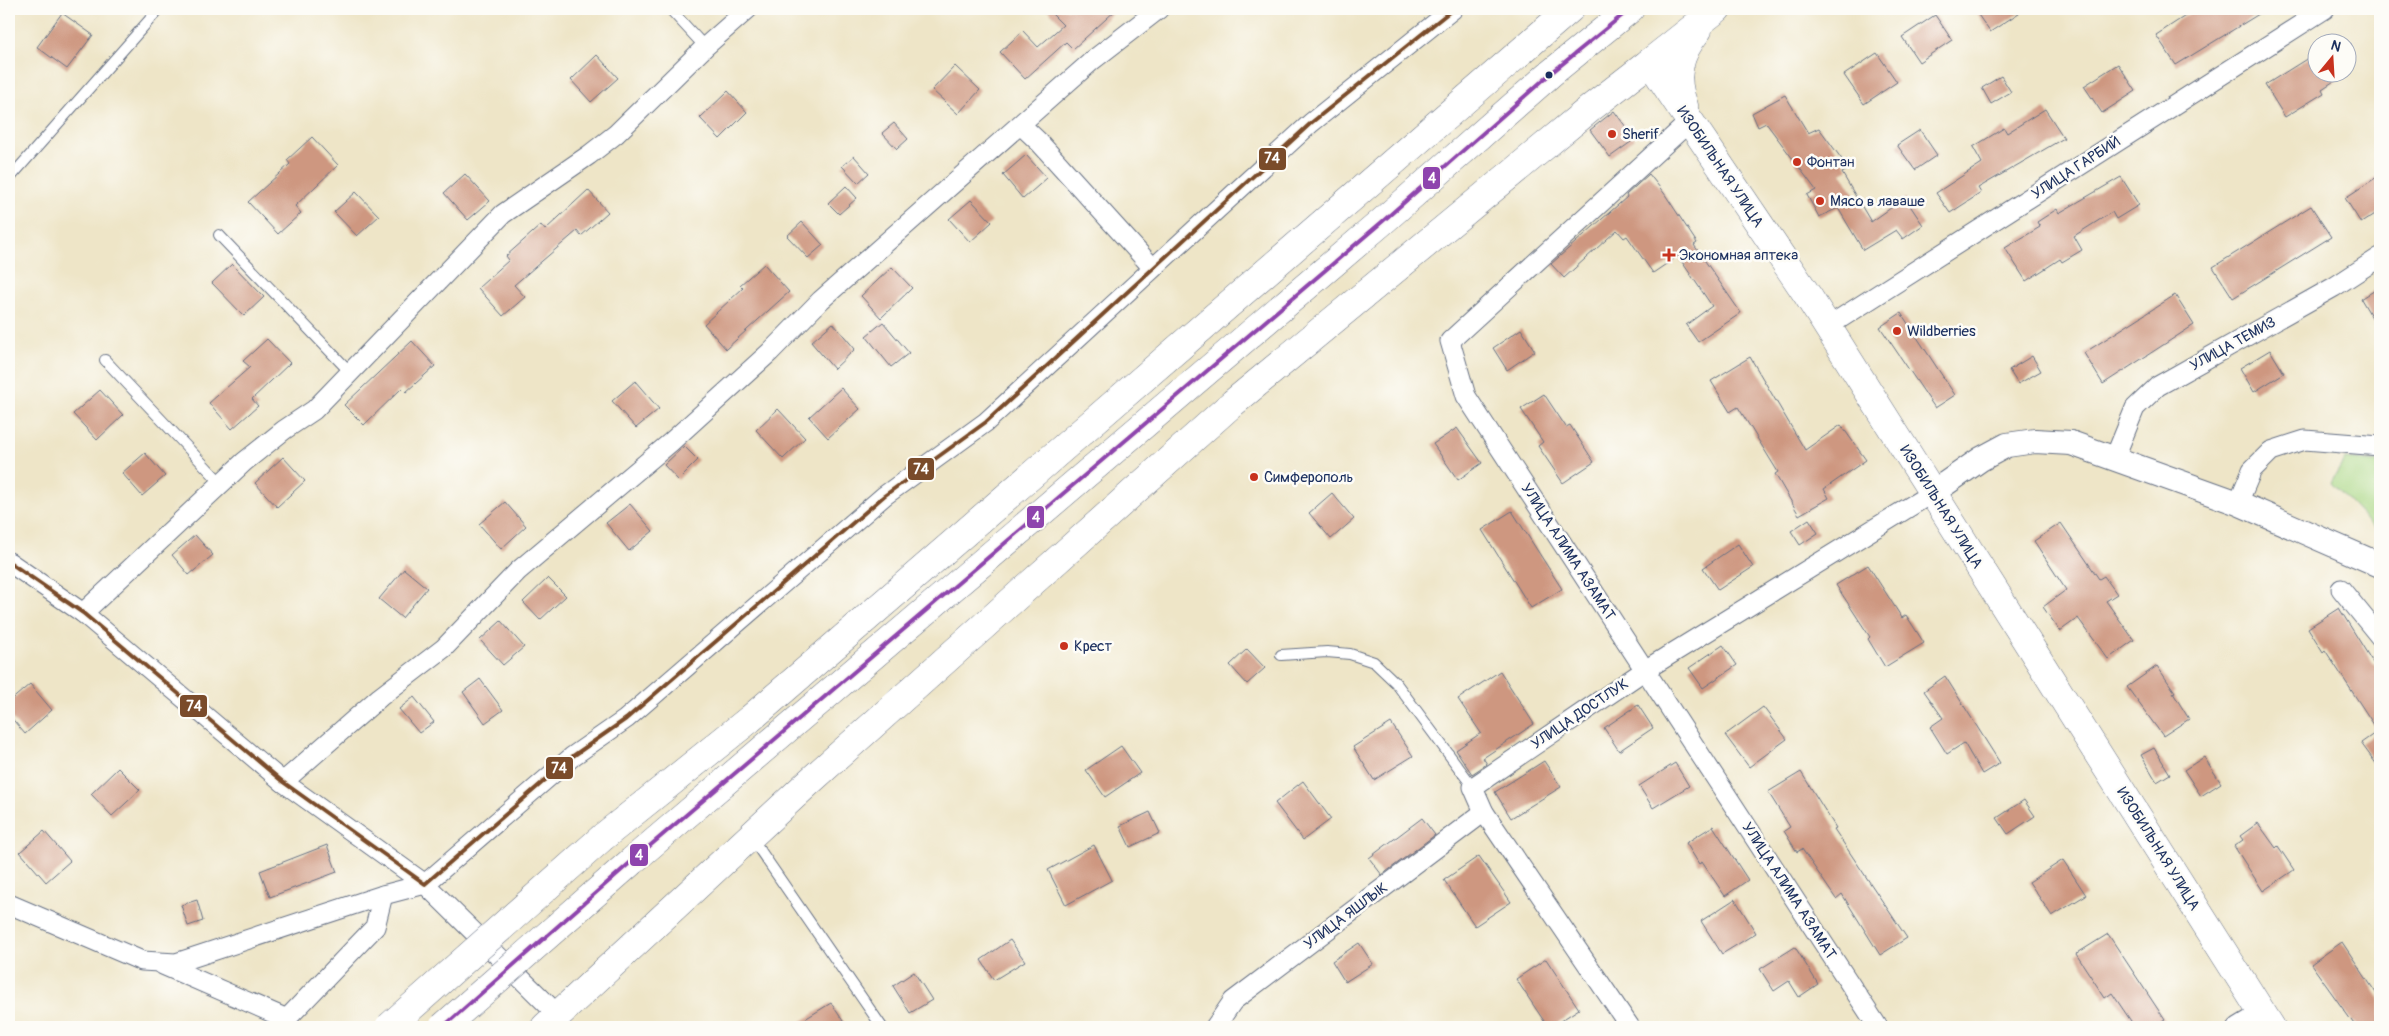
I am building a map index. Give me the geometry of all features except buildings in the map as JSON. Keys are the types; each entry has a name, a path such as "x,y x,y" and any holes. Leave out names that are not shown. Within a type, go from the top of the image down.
{"main road":[{"path":"389,1027 603,837 765,706 1570,9"},
{"path":"443,1027 632,861 1383,221 1550,74 1630,9"},
{"path":"556,1024 751,836 1233,403 1595,105 1717,9"},
{"path":"1689,122 1678,91 1676,77 1687,46 1717,9"},
{"name":"ИЗОБИЛЬНАЯ УЛИЦА","path":"1650,62 1827,327 2266,1020"},
{"path":"1595,105 1619,95 1647,92 1668,101 1689,122"}],"street":[{"path":"82,613 221,484 284,430 314,410 503,214 589,155 616,134 705,47 748,9"},
{"path":"283,782 380,697 444,648 518,571 671,442 770,352 821,300 1093,60 1159,9"},
{"path":"9,904 142,960 176,963 383,895 425,884 572,756 626,719 884,496 986,422 1152,267 1311,123 1454,9"},
{"name":"УЛИЦА ГАРБИЙ","path":"1827,327 2325,9"},
{"name":"УЛИЦА АЛИМА АЗАМАТ","path":"1689,122 1450,341 1466,396 1878,1027"},
{"path":"1020,125 1039,142 1152,267"},
{"name":"УЛИЦА ТЕМИЗ","path":"2115,457 2134,408 2158,386 2334,287 2380,257"},
{"path":"2238,503 2252,470 2270,451 2305,440 2380,446"},
{"path":"1932,494 1981,458 2007,445 2034,441 2071,443 2115,457 2238,503 2380,565"},
{"name":"УЛИЦА ДОСТЛУК","path":"1474,787 1645,670 1932,494"},
{"path":"9,562 82,613 283,782 425,884 556,1024"},
{"path":"2341,589 2380,637"},
{"path":"1474,787 1484,812 1630,1027"},
{"name":"УЛИЦА ЯШЛЫК","path":"1215,1027 1234,1000 1484,812"},
{"path":"159,963 283,1023 375,927 383,895"},
{"path":"2238,1027 2266,1020"}],"lane":[{"path":"9,179 159,9"},
{"path":"670,9 705,47"},
{"path":"219,235 350,372"},
{"path":"105,360 221,484"},
{"path":"1281,655 1327,652 1350,654 1374,662 1396,683 1474,787"},
{"path":"751,836 882,1027"}],"green space":[{"path":"2345,459 2380,462 2380,530 2375,529 2331,483"}],"transit line":[{"name":"74","path":"9,562 83,613 283,782 425,884 573,756 626,719 884,496 986,422 1311,123 1453,9"},
{"name":"4","path":"443,1027 632,861 1383,221 1550,74 1630,9"}],"place":[{"name":"Sherif","path":"1612,134"},
{"name":"Фонтан","path":"1797,162"},
{"name":"Мясо в лаваше","path":"1820,201"},
{"name":"Экономная аптека","path":"1669,255"},
{"name":"Wildberries","path":"1897,331"},
{"name":"Симферополь","path":"1254,477"},
{"name":"Крест","path":"1064,646"}]}
